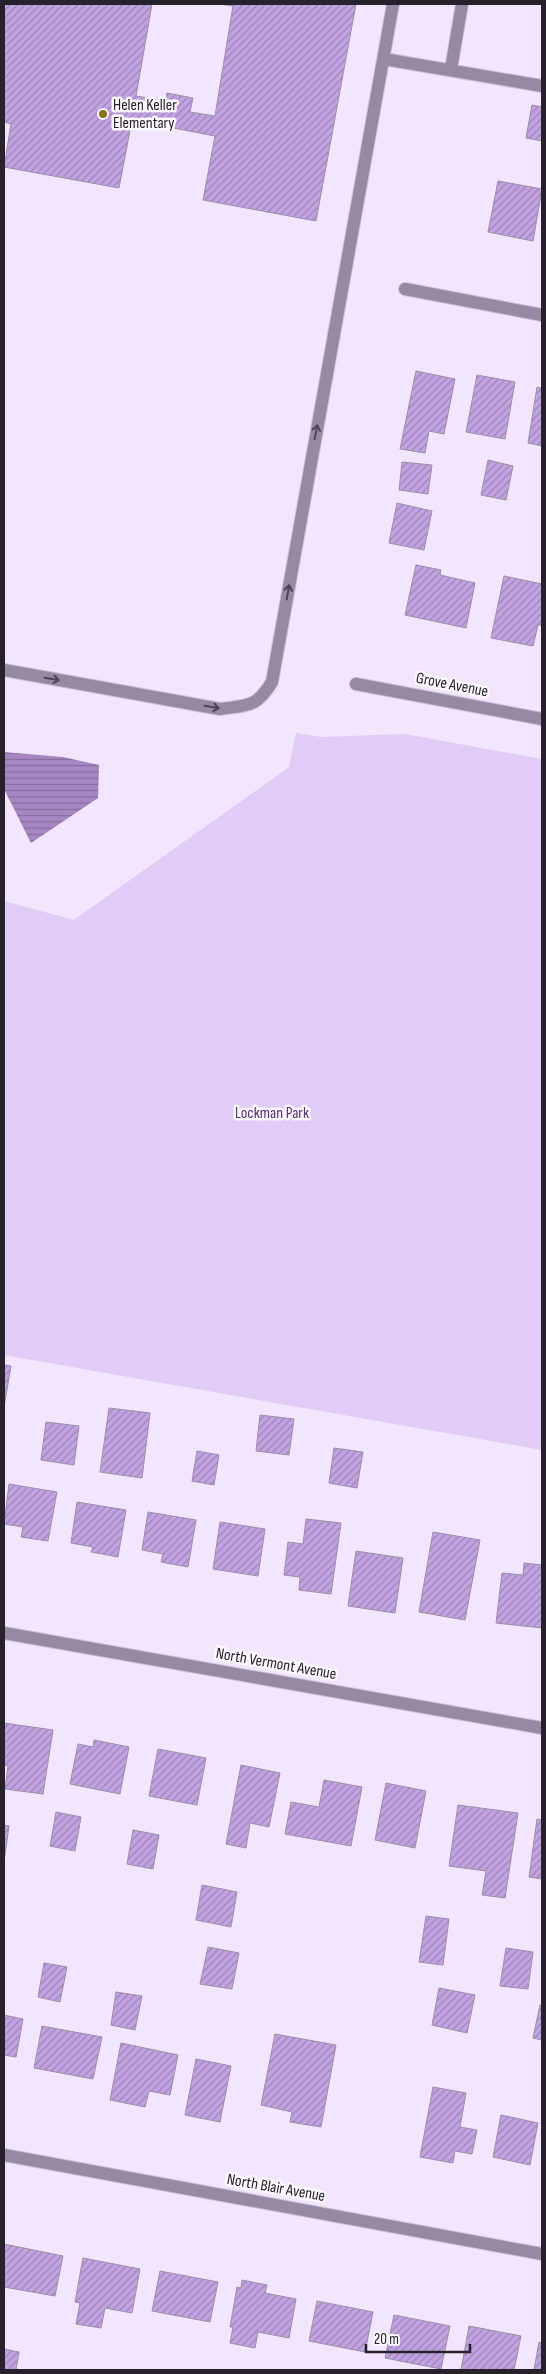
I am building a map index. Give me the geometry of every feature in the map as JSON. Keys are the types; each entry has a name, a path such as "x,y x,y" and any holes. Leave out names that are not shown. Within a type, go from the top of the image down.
{"street":[{"path":"4,670 220,709 244,706 261,699 272,682 393,4"},
{"path":"451,69 462,4"},
{"path":"384,59 542,86"},
{"path":"405,288 542,315"},
{"name":"Grove Avenue","path":"356,684 542,719"},
{"name":"North Vermont Avenue","path":"4,1633 542,1728"},
{"name":"North Blair Avenue","path":"4,2155 542,2254"}],"green space":[{"name":"Lockman Park","path":"296,733 321,737 405,734 542,759 542,1450 4,1355 4,901 74,920 289,767"}],"shaded area":[{"path":"4,752 63,757 99,765 98,798 31,843 4,789"}],"building":[{"name":"Helen Keller Elementary","path":"4,4 152,4 136,96 166,101 167,93 193,98 190,112 215,116 233,6 219,4 356,4 316,221 203,200 215,136 132,120 119,188 4,167 11,124 4,122"},
{"path":"532,105 542,107 542,141 526,138"},
{"path":"498,181 542,189 533,241 488,232"},
{"path":"416,371 455,379 444,434 429,431 425,453 400,449"},
{"path":"477,375 515,382 505,439 466,432"},
{"path":"537,387 542,388 542,446 528,443"},
{"path":"488,460 513,466 506,500 481,495"},
{"path":"402,462 432,465 428,494 399,490"},
{"path":"397,503 432,511 424,550 389,543"},
{"path":"416,565 441,570 440,575 475,583 466,628 405,615"},
{"path":"504,576 542,584 542,625 538,625 533,646 491,638"},
{"path":"4,1365 11,1366 4,1407"},
{"path":"109,1408 150,1413 142,1478 100,1472"},
{"path":"260,1415 294,1419 289,1455 256,1451"},
{"path":"46,1422 79,1426 74,1465 41,1460"},
{"path":"334,1448 363,1452 357,1488 329,1483"},
{"path":"197,1451 219,1455 214,1485 192,1481"},
{"path":"9,1484 57,1492 48,1541 21,1537 23,1527 4,1524"},
{"path":"77,1502 126,1510 118,1557 91,1552 93,1547 71,1543"},
{"path":"148,1512 196,1520 188,1567 161,1562 163,1554 142,1550"},
{"path":"306,1519 341,1523 331,1594 299,1590 300,1577 284,1575 288,1542 303,1544"},
{"path":"220,1522 265,1529 258,1576 213,1569"},
{"path":"433,1532 480,1540 465,1620 419,1612"},
{"path":"356,1551 403,1558 395,1613 348,1606"},
{"path":"524,1563 542,1565 542,1628 496,1623 502,1573 523,1575"},
{"path":"4,1723 53,1730 43,1794 5,1789 8,1766 4,1765"},
{"path":"94,1740 129,1747 120,1794 70,1784 78,1744 93,1747"},
{"path":"158,1749 206,1758 197,1805 149,1796"},
{"path":"241,1765 280,1773 269,1827 250,1823 246,1848 226,1844"},
{"path":"324,1780 362,1787 351,1846 285,1834 291,1802 319,1807"},
{"path":"386,1783 426,1791 415,1848 375,1840"},
{"path":"458,1805 518,1813 505,1898 482,1895 486,1871 449,1866"},
{"path":"56,1812 81,1817 75,1851 50,1846"},
{"path":"537,1819 542,1820 542,1879 529,1877"},
{"path":"4,1825 9,1826 4,1862"},
{"path":"133,1830 159,1835 153,1869 127,1864"},
{"path":"202,1885 237,1892 231,1927 196,1920"},
{"path":"426,1916 449,1919 443,1965 419,1962"},
{"path":"208,1947 239,1953 232,1989 200,1984"},
{"path":"506,1948 533,1952 528,1989 500,1986"},
{"path":"44,1963 67,1967 60,2002 38,1997"},
{"path":"439,1988 475,1995 467,2033 432,2025"},
{"path":"116,1992 142,1996 135,2030 111,2025"},
{"path":"540,2005 542,2005 542,2040 533,2038"},
{"path":"4,2015 23,2019 16,2057 4,2055"},
{"path":"42,2026 102,2037 93,2079 34,2068"},
{"path":"275,2034 336,2045 321,2127 290,2122 292,2112 261,2105"},
{"path":"121,2043 178,2055 170,2095 149,2091 145,2107 110,2100"},
{"path":"196,2059 231,2066 220,2122 185,2115"},
{"path":"433,2087 466,2093 460,2127 477,2130 472,2154 455,2151 453,2163 420,2157"},
{"path":"501,2115 538,2123 530,2165 493,2157"},
{"path":"4,2244 63,2256 55,2296 4,2287"},
{"path":"83,2258 140,2269 132,2313 105,2308 101,2328 76,2324 80,2303 75,2302"},
{"path":"160,2271 218,2282 210,2322 152,2311"},
{"path":"242,2280 267,2285 265,2293 296,2299 289,2338 258,2332 255,2348 230,2343 233,2327 230,2327 237,2287 241,2288"},
{"path":"317,2301 373,2312 365,2352 309,2341"},
{"path":"394,2315 450,2326 441,2369 385,2358"},
{"path":"469,2326 521,2336 514,2370 461,2370"},
{"path":"539,2342 542,2343 542,2370 534,2370"},
{"path":"4,2349 19,2352 16,2370 4,2370"}],"place":[{"name":"Helen Keller Elementary","path":"103,114"}]}
